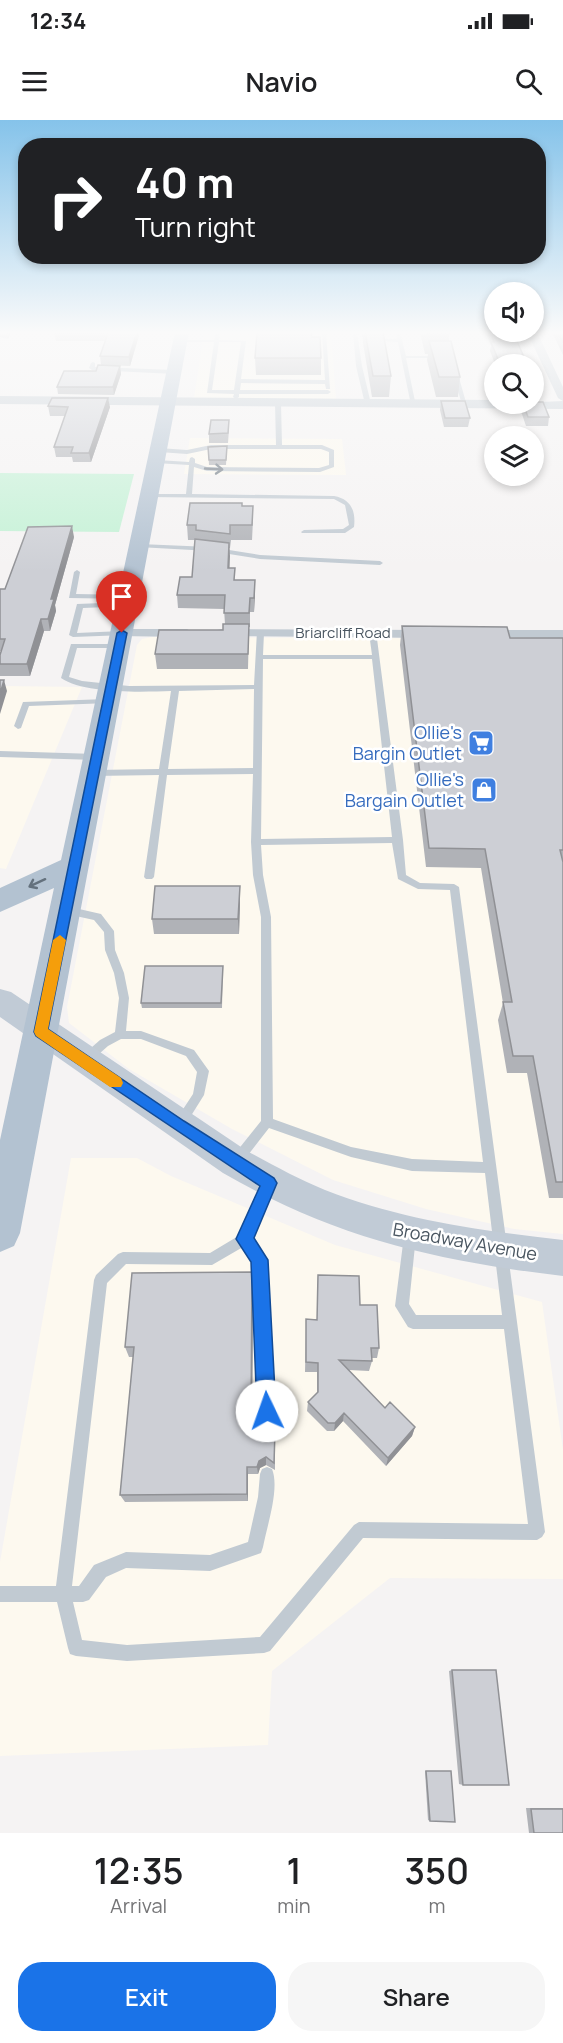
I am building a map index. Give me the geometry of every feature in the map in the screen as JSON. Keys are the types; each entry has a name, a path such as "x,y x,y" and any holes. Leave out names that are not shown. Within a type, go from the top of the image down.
{"main road":[{"path":"2,1214 167,412"},
{"path":"0,901 74,866"},
{"name":"Broadway Avenue","path":"0,1001 41,1032 235,1162 269,1183 325,1210 410,1236 500,1251 563,1258"}],"street":[{"name":"Briarcliff Road","path":"121,640 260,633 444,634"},
{"path":"468,634 563,634"}],"lane":[{"path":"278,412 279,447"},
{"path":"211,447 279,447 329,449 334,453 334,460 329,468 320,470 207,469 158,456 211,447"},
{"path":"189,496 194,450"},
{"path":"150,496 317,496 347,501 351,508 352,526 345,531 304,532"},
{"path":"140,546 210,549 260,557 380,563"},
{"path":"77,572 72,596 129,600"},
{"path":"121,640 73,635 80,606 129,600"},
{"path":"235,1162 267,1122 266,917 258,875 256,842 255,771 260,633"},
{"path":"269,1183 245,1239 212,1259 123,1258 101,1280 63,1594 76,1648 127,1653 264,1645 359,1530 537,1532 454,887 418,886 401,877 373,633"},
{"path":"109,695 65,678 74,646 121,640"},
{"path":"259,657 375,657"},
{"path":"18,726 26,704 175,688 258,687"},
{"path":"149,877 175,688"},
{"path":"0,754 163,772 255,771"},
{"path":"256,842 398,840"},
{"path":"66,910 97,917 109,931 110,950 119,973 124,998 120,1035"},
{"path":"84,1061 104,1043 120,1035 141,1035 190,1053 203,1071 198,1095 178,1125"},
{"path":"267,1122 351,1152 412,1165 490,1168"},
{"path":"410,1236 402,1306 413,1322 510,1322"},
{"path":"245,1239 260,1260 268,1433"},
{"path":"0,1594 83,1594 100,1571 126,1560 210,1563 255,1547 266,1497 267,1474"}],"shaded area":[{"path":"190,438 342,439 346,475 184,474"},
{"path":"152,637 563,639 563,1234 514,1229 426,1209 333,1180 232,1129 129,1069 69,1023 67,1007 137,645 142,639"},
{"path":"0,686 82,687 6,869 0,868"},
{"path":"71,1158 137,1158 171,1176 335,1245 542,1302 563,1450 563,1579 390,1578 272,1671 268,1745 0,1756 0,1562"}],"green space":[{"path":"0,473 134,474 119,532 0,531"}],"building":[{"path":"66,412 103,412 89,453 71,453 73,447 54,447"},
{"path":"444,412 468,412 470,418 445,418"},
{"path":"547,412 549,417 528,417 527,414"},
{"path":"211,420 229,420 228,433 209,434"},
{"path":"227,446 226,460 209,460 208,447"},
{"path":"190,503 242,503 242,506 253,506 252,525 230,525 230,534 196,530 196,525 187,525"},
{"path":"72,526 51,599 54,599 48,619 41,619 27,664 0,664 5,639 0,639 0,589 5,589 28,527"},
{"path":"195,539 229,543 228,568 235,568 234,580 255,580 254,598 250,598 249,613 224,613 225,595 177,595 180,577 192,577"},
{"path":"223,624 249,624 248,654 155,654 159,630 223,630"},
{"path":"402,626 507,627 510,638 563,638 563,850 560,850 563,862 563,1182 556,1182 533,1056 513,1056 503,1002 512,1002 485,849 429,848"},
{"path":"0,680 4,680 0,694"},
{"path":"155,886 240,886 238,919 152,919"},
{"path":"145,966 223,966 221,1003 141,1003"},
{"path":"252,1272 251,1424 258,1424 260,1431 267,1434 275,1431 274,1463 266,1457 259,1461 257,1467 247,1467 247,1494 120,1495 134,1347 125,1347 132,1273"},
{"path":"318,1275 359,1276 360,1305 377,1305 379,1348 371,1348 372,1361 339,1360 385,1408 390,1402 415,1427 388,1458 344,1413 335,1423 328,1423 308,1402 318,1392 318,1363 306,1362 306,1319 317,1320"},
{"path":"452,1670 496,1670 509,1785 463,1785"},
{"path":"426,1771 451,1771 455,1822 430,1821"},
{"path":"531,1809 563,1809 563,1833 534,1833"}],"slow traffic":[{"path":"60,940 41,1032 116,1083"}],"place":[{"name":"Ollie's Bargin Outlet","path":"481,743"},
{"name":"Ollie's Bargain Outlet","path":"484,790"}],"route":[{"path":"122,633 41,1032 178,1125 269,1183 245,1239 260,1260 267,1411"}]}
